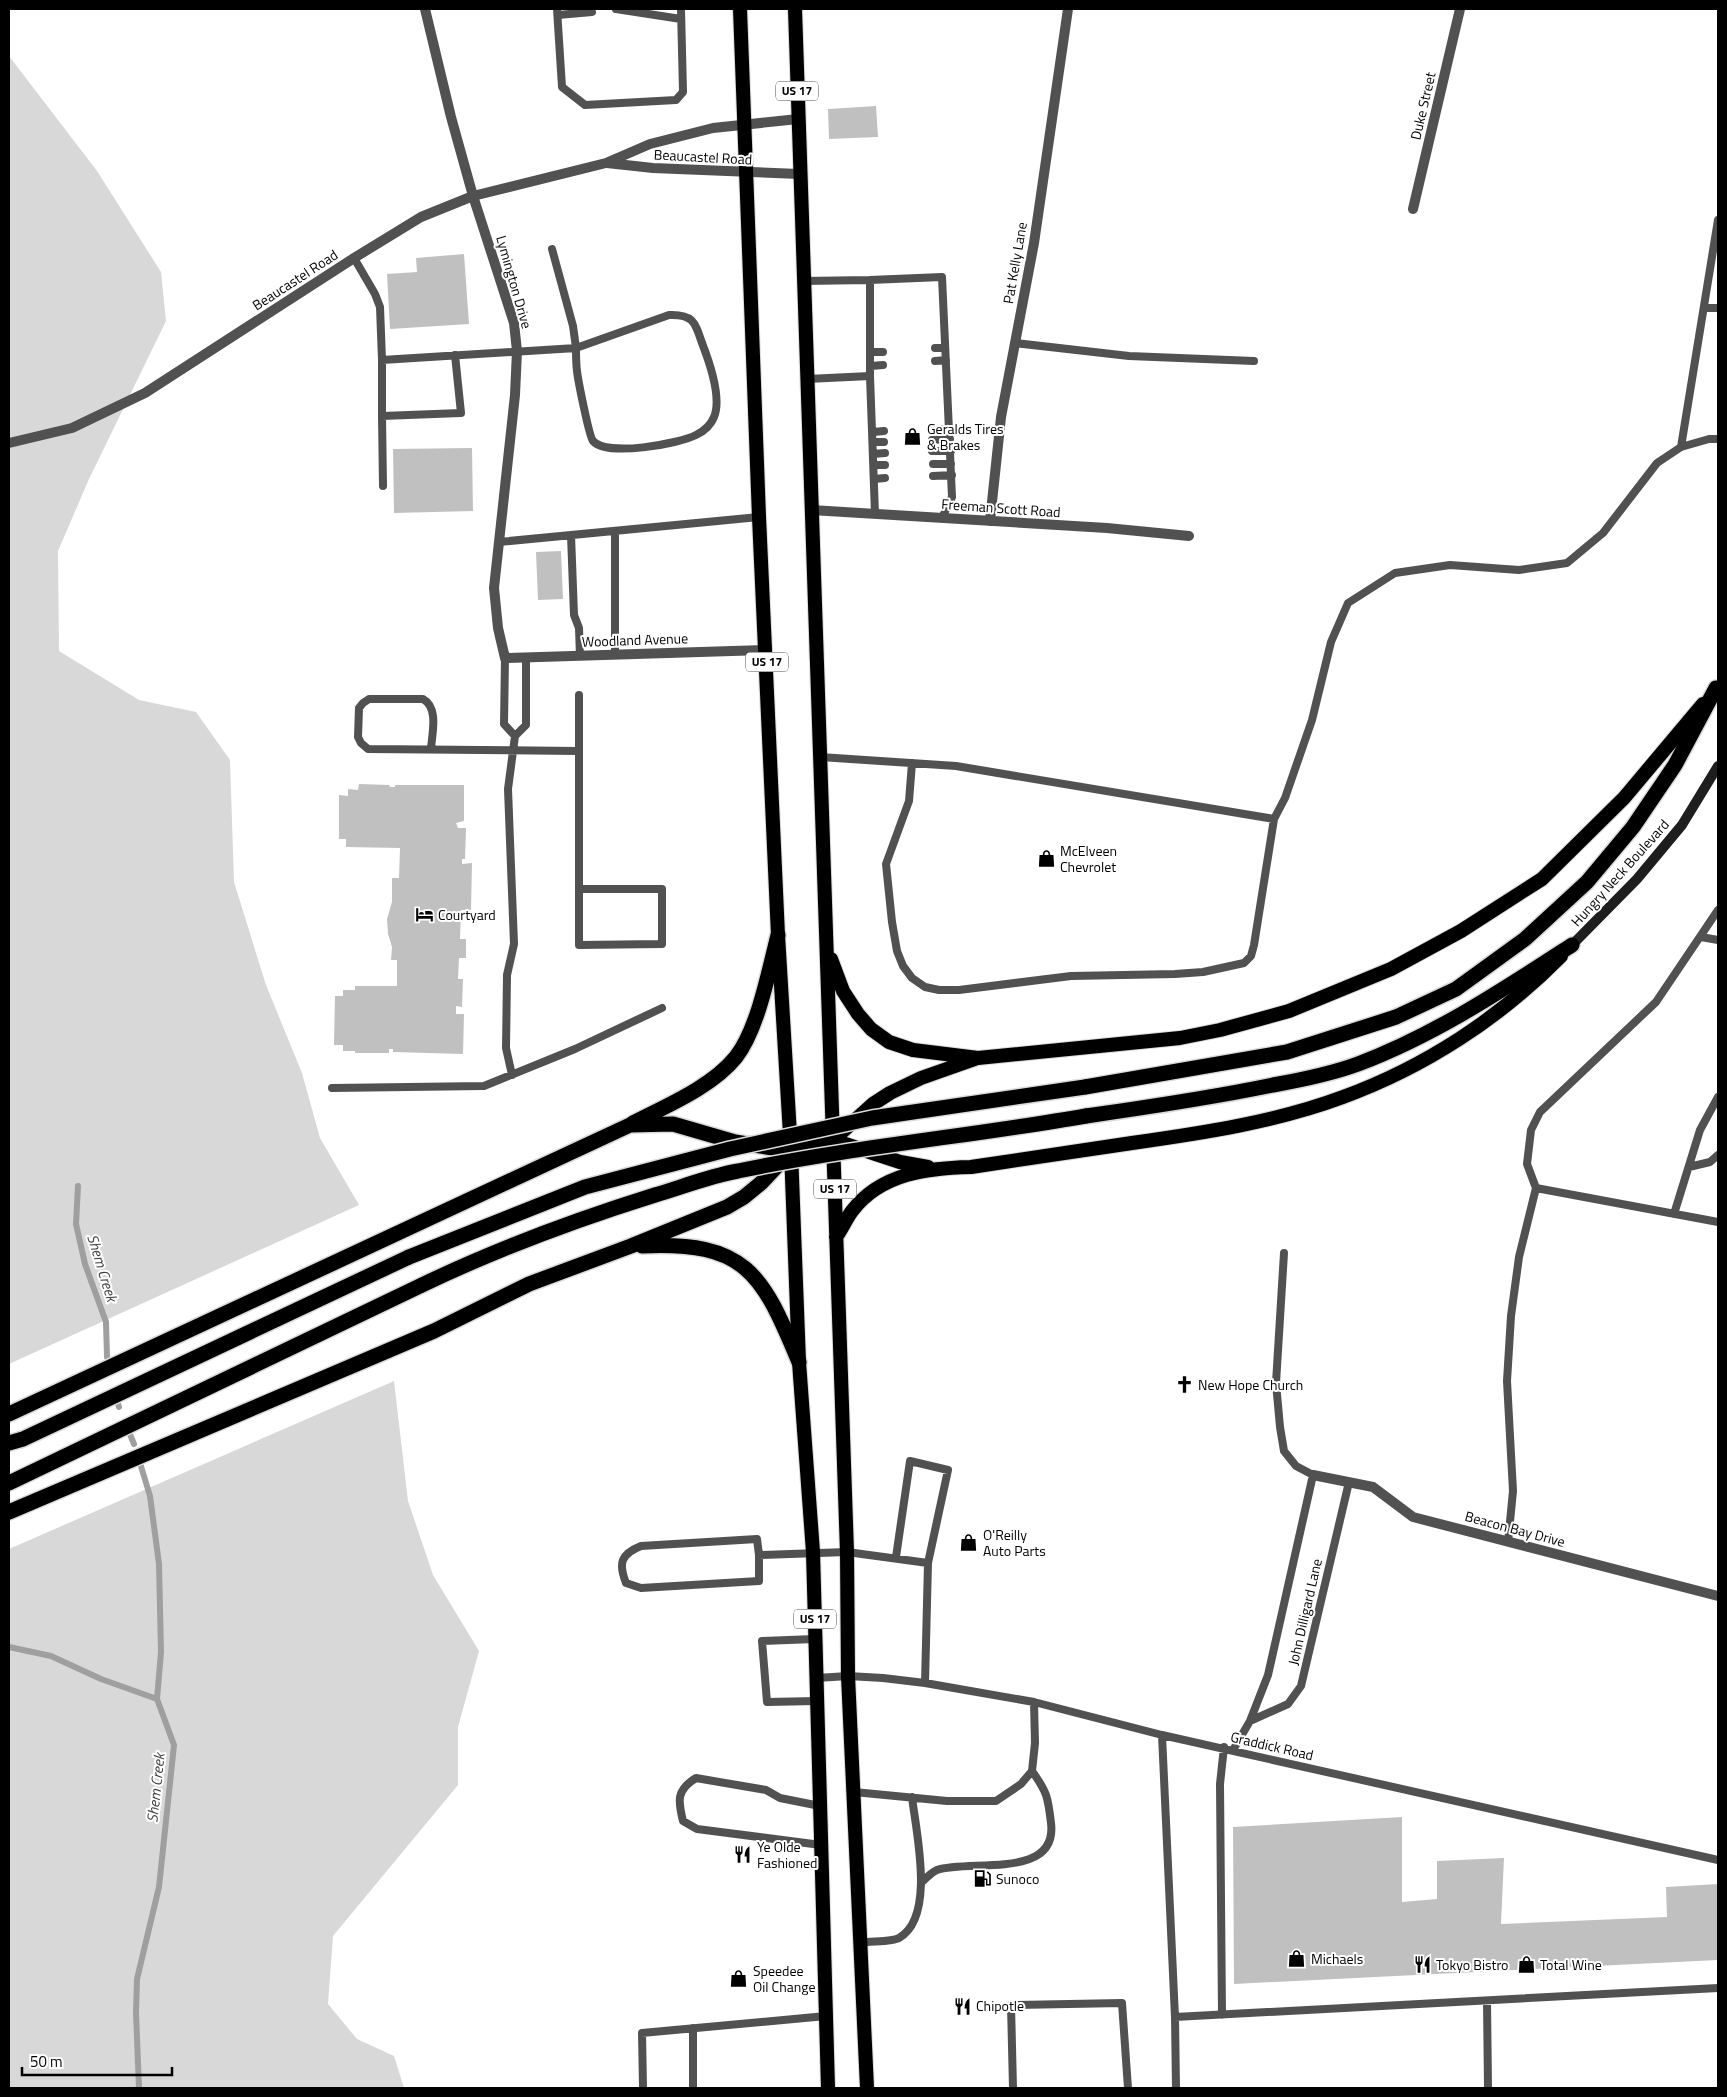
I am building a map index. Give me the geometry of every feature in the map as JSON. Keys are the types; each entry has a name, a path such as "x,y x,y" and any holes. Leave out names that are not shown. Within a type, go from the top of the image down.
{"highway":[{"name":"US 17","path":"740,9 759,517 778,935 791,1151 799,1362 813,1552 828,2088"},
{"name":"US 17","path":"795,9 834,1140 847,1552 848,1676 867,2088"},
{"path":"827,948 843,991 858,1014 871,1029 888,1042 913,1050 978,1058 1180,1038 1220,1030 1288,1011 1391,969 1461,932 1542,879 1624,798 1717,686"},
{"path":"9,1443 23,1439 409,1257 585,1186 730,1149 872,1118 1085,1087 1288,1052 1396,1017 1456,989 1525,939 1587,882 1633,827 1675,765 1717,686"},
{"path":"9,1414 630,1124 687,1095 717,1075 735,1059 744,1045 759,1004 778,935"},
{"path":"9,1483 488,1254 598,1213 736,1171 876,1147 994,1132 1086,1116 1223,1096 1296,1081 1357,1064 1441,1026 1572,945"},
{"path":"836,1237 853,1210 871,1193 891,1180 908,1174 937,1168 971,1167 1201,1133 1296,1113 1343,1097 1413,1066 1488,1020 1532,985 1572,945"},
{"path":"630,1124 673,1124 735,1142 791,1151 834,1140 873,1104 890,1093 921,1078 978,1058"},
{"path":"834,1140 900,1162 937,1168"},
{"path":"9,1512 434,1331 529,1284 631,1246 727,1206 744,1197 761,1183 791,1151"},
{"path":"631,1246 676,1244 707,1249 732,1258 748,1270 765,1291 782,1321 799,1362"}],"main road":[{"name":"Hungry Neck Boulevard","path":"1572,945 1637,879 1682,825 1718,766"}],"street":[{"name":"Lymington Drive","path":"425,9 451,117 473,196 512,314 517,351 494,588 498,628 505,658"},
{"name":"Pat Kelly Lane","path":"990,521 1002,417 1034,243 1068,9"},
{"name":"Duke Street","path":"1413,209 1460,9"},
{"name":"Beaucastel Road","path":"9,443 72,428 145,393 421,217 473,196 606,163 650,144 713,128 744,123 798,119"},
{"name":"Beaucastel Road","path":"606,163 653,168 800,174"},
{"name":"Freeman Scott Road","path":"811,510 1107,528 1189,536"},
{"name":"Woodland Avenue","path":"505,658 766,650"},
{"name":"Beacon Bay Drive","path":"1313,1475 1373,1487 1413,1516 1718,1596"}],"lane":[{"path":"616,9 681,18"},
{"path":"592,12 558,12 562,87 585,105 676,100 684,92 681,9"},
{"path":"1681,446 1718,220"},
{"path":"382,360 576,348 670,315 682,315 690,318 696,324 711,367 716,402 713,420 707,427 695,436 660,446 608,448 597,444 590,435 577,372 576,348 574,326 552,249"},
{"path":"354,258 375,294 380,307 383,486"},
{"path":"803,281 942,277 952,475 952,497 942,518"},
{"path":"870,280 870,376 875,514"},
{"path":"1704,308 1718,308"},
{"path":"1015,343 1129,356 1254,361"},
{"path":"935,348 945,348"},
{"path":"870,352 883,352"},
{"path":"382,416 461,413 455,355"},
{"path":"935,361 946,360"},
{"path":"871,366 883,365"},
{"path":"807,379 870,376"},
{"path":"932,430 950,429"},
{"path":"872,432 884,432"},
{"path":"932,440 950,439"},
{"path":"912,763 909,801 886,864 897,951 903,966 912,978 925,987 938,990 959,990 1071,976 1184,974 1244,963 1251,956 1254,945 1274,819 1285,798 1312,720 1331,642 1348,603 1395,573 1450,565 1519,570 1567,562 1603,533 1657,463 1681,446 1709,439 1718,439"},
{"path":"873,442 884,442"},
{"path":"932,451 951,451"},
{"path":"873,454 885,453"},
{"path":"933,464 951,464"},
{"path":"874,465 885,465"},
{"path":"933,476 952,475"},
{"path":"874,479 885,478"},
{"path":"499,542 759,517"},
{"path":"615,531 615,654"},
{"path":"571,535 574,615 579,628 580,656"},
{"path":"505,658 504,724 516,736"},
{"path":"512,1075 506,1048 507,975 514,944 514,904 510,873 508,789 516,736 526,725 526,658"},
{"path":"579,695 579,751 579,889 579,945 662,944 662,889 579,889"},
{"path":"431,749 433,710 429,702 423,699 369,699 363,702 359,708 358,737 361,743 368,749 579,751"},
{"path":"820,757 956,766 1274,819"},
{"path":"1508,1542 1513,1491 1507,1381 1511,1316 1519,1257 1536,1188 1526,1164 1531,1130 1540,1112 1656,1002 1702,937 1718,910"},
{"path":"1702,937 1718,940"},
{"path":"332,1088 484,1086 575,1050 662,1008"},
{"path":"1674,1214 1700,1130 1718,1097"},
{"path":"1689,1167 1710,1162 1718,1155"},
{"path":"1536,1188 1718,1222"},
{"path":"1284,1253 1276,1383 1280,1427 1284,1451 1296,1466 1313,1475"},
{"path":"896,1557 910,1461 948,1470 928,1563 924,1683"},
{"name":"John Dilligard Lane","path":"1233,1750 1250,1721 1268,1674 1313,1475"},
{"name":"John Dilligard Lane","path":"1250,1721 1288,1704 1301,1686 1349,1482"},
{"path":"757,1539 759,1555 759,1581 640,1588 626,1583 621,1566 624,1556 631,1550 641,1546 757,1539"},
{"path":"759,1555 847,1552 896,1557 928,1563"},
{"path":"815,1639 762,1642 767,1702 817,1700"},
{"name":"Graddick Road","path":"817,1678 848,1676 924,1683 1034,1702 1162,1735 1718,1860"},
{"path":"854,1792 947,1801 996,1801 1021,1784 1032,1771 1035,1743 1034,1702"},
{"path":"1162,1735 1175,2017 1176,2088"},
{"path":"1222,2015 1220,1784 1224,1748"},
{"path":"922,1882 936,1870 1029,1861 1046,1849 1053,1834 1048,1797 1032,1771"},
{"path":"820,1806 780,1798 766,1790 696,1778 685,1784 679,1803 683,1821 697,1829 821,1845"},
{"path":"860,1943 898,1938 910,1927 919,1906 922,1882 912,1797"},
{"path":"1175,2017 1718,1988"},
{"path":"1486,2001 1488,2088"},
{"path":"1013,2088 1011,2005 1122,2003 1128,2088"},
{"path":"643,2088 642,2033 826,2016"},
{"path":"693,2028 693,2088"}],"shaded area":[{"path":"9,56 97,171 161,272 166,321 89,479 58,551 59,651 139,700 196,712 230,760 234,882 266,985 302,1073 320,1138 359,1205 9,1364"},
{"path":"394,1381 408,1501 433,1575 479,1651 458,1727 458,1785 333,1936 328,2004 357,2039 394,2056 404,2088 9,2088 9,1549"}],"building":[{"path":"876,106 878,137 829,139 828,109"},
{"path":"464,254 469,324 390,329 387,274 417,272 416,258"},
{"path":"472,448 473,511 394,513 393,449"},
{"path":"561,551 563,599 538,600 536,552"},
{"name":"Courtyard","path":"359,784 389,785 390,787 395,787 395,785 464,785 464,821 456,823 458,828 466,828 465,859 462,859 462,864 472,863 471,910 461,910 460,939 466,939 466,958 459,958 458,979 463,979 462,1007 456,1006 456,1014 464,1014 463,1054 393,1052 393,1049 389,1049 389,1053 355,1053 355,1051 343,1051 343,1045 334,1045 335,996 343,996 343,990 355,990 355,986 397,986 397,960 391,960 392,947 388,934 387,919 392,902 392,878 399,878 400,848 346,847 346,839 339,839 339,795 348,796 348,789 358,790"},
{"path":"1402,1817 1402,1902 1437,1899 1437,1861 1504,1858 1501,1924 1667,1917 1666,1887 1718,1884 1718,1960 1234,1984 1233,1827"}],"waterway":[{"name":"Shem Creek","path":"78,1186 76,1224 85,1264 106,1322 107,1357"},
{"name":"Shem Creek","path":"129,1432 134,1444"},
{"name":"Shem Creek","path":"139,2088 136,2013 137,1979 159,1887 174,1745 157,1699 161,1652 159,1564 150,1496 140,1463"},
{"path":"9,1647 51,1656 101,1679 157,1699"}],"place":[{"name":"Geralds Tires & Brakes","path":"913,437"},
{"name":"McElveen Chevrolet","path":"1046,859"},
{"name":"Courtyard","path":"424,915"},
{"name":"New Hope Church","path":"1184,1385"},
{"name":"O'Reilly Auto Parts","path":"969,1543"},
{"name":"Ye Olde Fashioned","path":"743,1855"},
{"name":"Sunoco","path":"982,1879"},
{"name":"Michaels","path":"1297,1959"},
{"name":"Tokyo Bistro","path":"1422,1965"},
{"name":"Total Wine","path":"1526,1965"},
{"name":"Speedee Oil Change","path":"739,1979"},
{"name":"Chipotle","path":"962,2006"}]}
